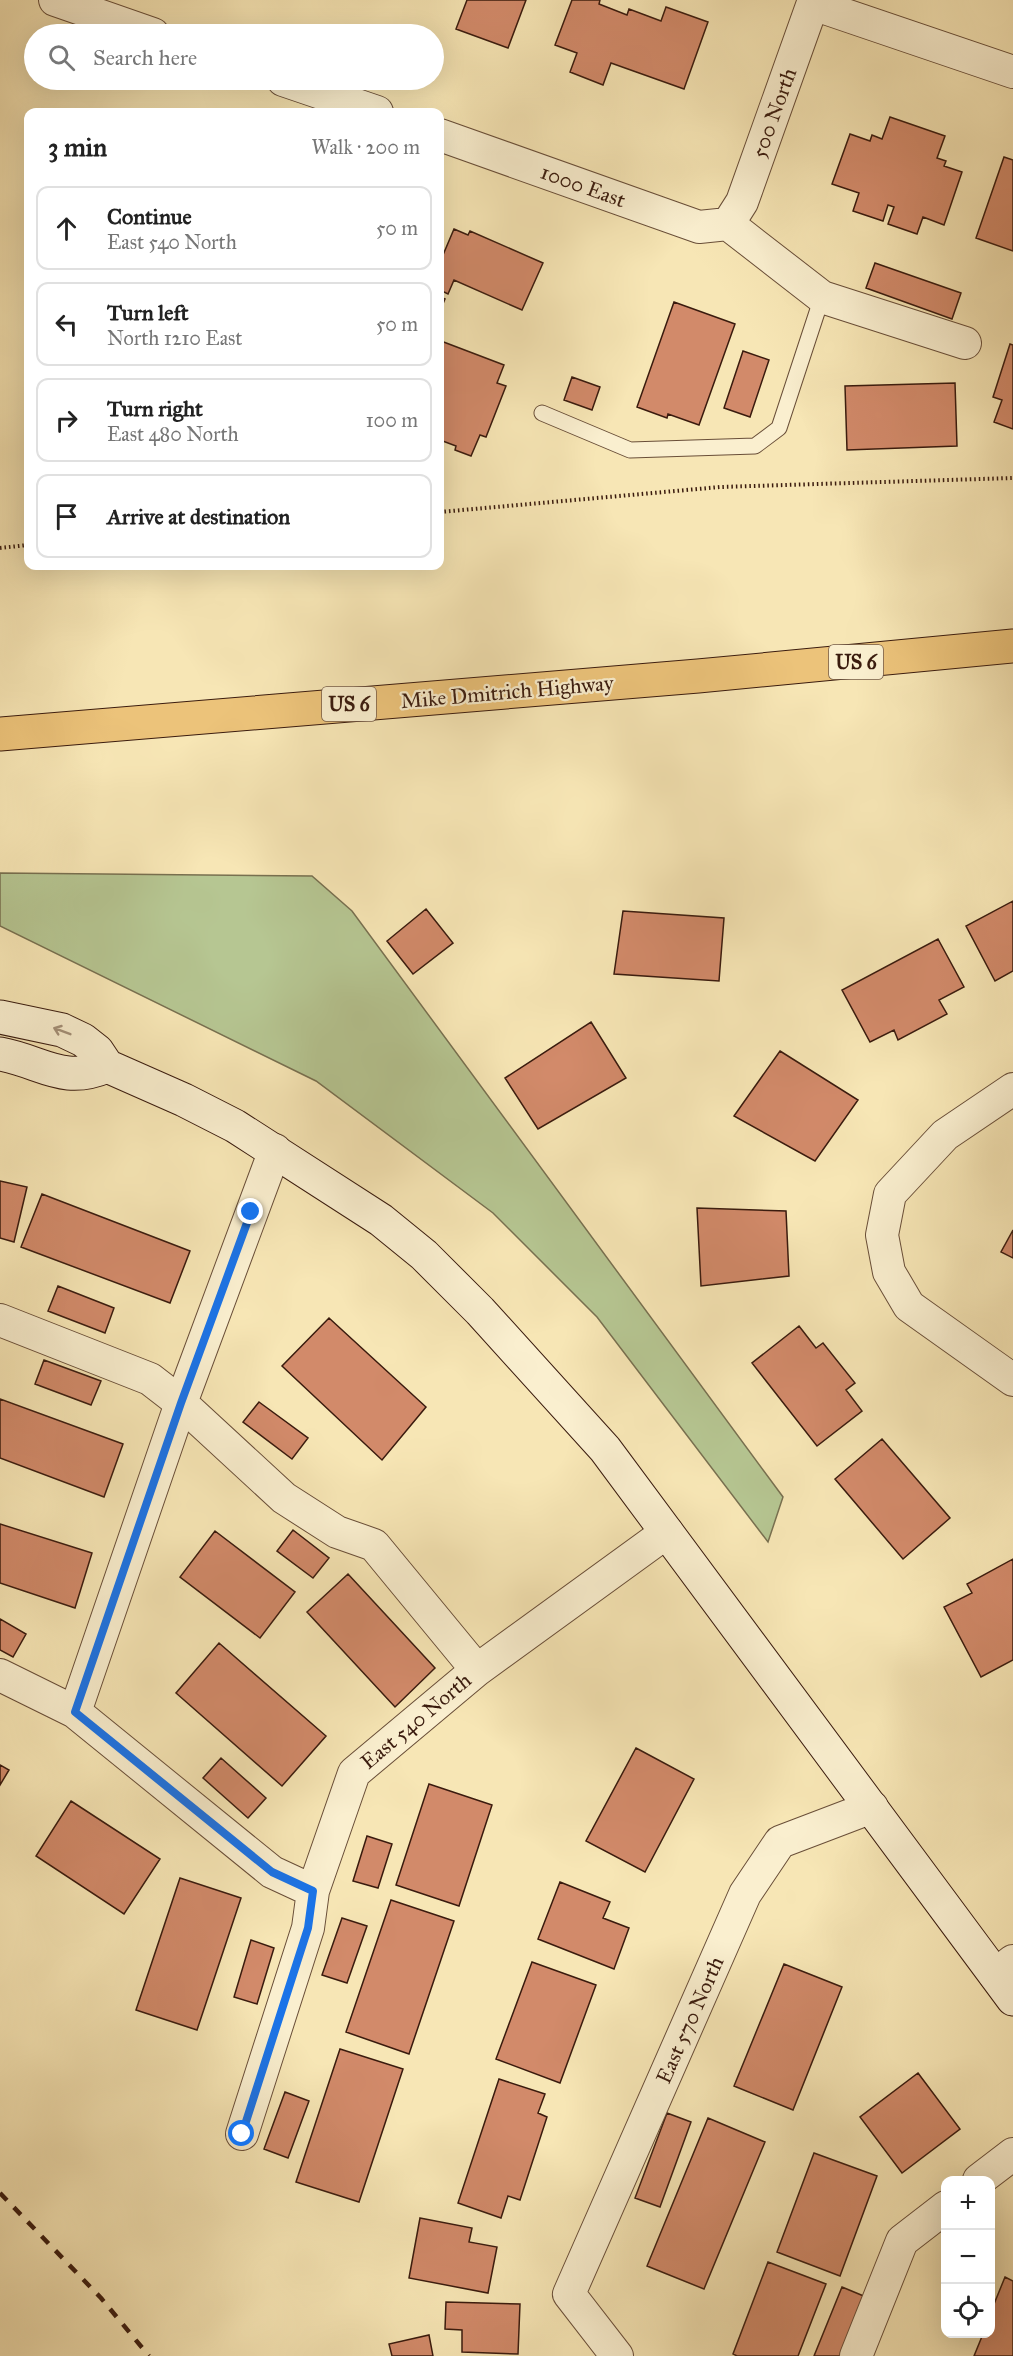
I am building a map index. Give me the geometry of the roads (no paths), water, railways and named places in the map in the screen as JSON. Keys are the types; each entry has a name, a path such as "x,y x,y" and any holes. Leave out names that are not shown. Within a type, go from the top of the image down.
{"highway":[{"name":"Mike Dmitrich Highway","path":"0,734 698,676 1013,646"}],"main road":[{"path":"0,1017 62,1030 97,1051 107,1066 184,1100 275,1150 365,1209 424,1255 545,1380 605,1449 872,1807 1007,1979"},
{"path":"0,1054 68,1075 88,1074 107,1066"}],"street":[{"path":"55,0 124,24"},
{"path":"814,2 1013,72"},
{"name":"500 North","path":"728,224 742,201 814,2"},
{"path":"305,90 340,106"},
{"name":"1000 East","path":"444,136 699,227 728,224"},
{"path":"728,224 822,297 965,343"},
{"path":"1013,1089 945,1135 890,1194 882,1235 889,1272 909,1306 1013,1380"},
{"path":"75,1712 181,1403 275,1150"},
{"path":"0,1320 150,1379 181,1403 284,1498 337,1532 374,1545 477,1670"},
{"name":"East 540 North","path":"242,2134 308,1928 313,1891 354,1773 477,1670 667,1532"},
{"path":"0,1675 75,1712 272,1872 313,1891"},
{"name":"East 570 North","path":"617,2356 569,2294 745,1894 780,1842 872,1807"},
{"path":"985,2176 1013,2154"},
{"path":"856,2356 902,2241 941,2210"}],"lane":[{"path":"542,413 630,450 755,446 779,428 822,297"}],"railway":[{"path":"0,2193 101,2298 149,2356"}]}
